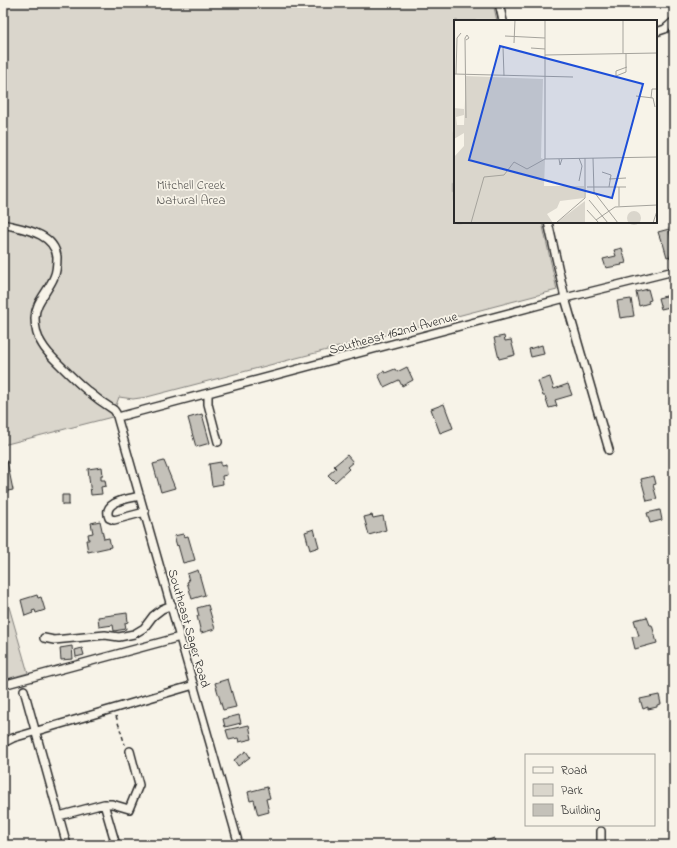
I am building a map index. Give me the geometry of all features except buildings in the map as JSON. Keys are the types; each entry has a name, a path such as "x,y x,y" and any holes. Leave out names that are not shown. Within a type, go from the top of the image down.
{"street":[{"path":"499,3 503,20"},
{"path":"657,32 664,29 673,22"},
{"path":"548,223 565,298 609,450"},
{"path":"3,224 36,233 49,241 56,252 58,264 54,277 38,303 35,317 36,332 41,344 50,355 85,390 115,411 118,417"},
{"name":"Southeast 162nd Avenue","path":"118,417 565,298 674,271"},
{"path":"208,393 208,404 218,442"},
{"name":"Southeast Sager Road","path":"118,417 239,845"},
{"path":"140,496 113,504 108,508 107,513 109,518 114,520 145,512"},
{"path":"44,638 54,640 105,635 119,637 134,634 144,628 162,609 172,605"},
{"path":"3,685 180,637"},
{"path":"3,744 13,738 194,685"},
{"path":"24,690 67,845"},
{"path":"59,816 104,804 112,804 129,809 139,785 130,751"},
{"path":"104,804 116,845"},
{"path":"601,831 601,845"}],"path":[{"path":"114,708 126,748 130,751"}],"green space":[{"name":"Mitchell Creek Natural Area","path":"3,3 493,3 497,20 454,20 454,223 542,223 557,290 147,397 133,399 119,397 112,417 3,445"},
{"path":"3,586 28,673 3,680"}]}
